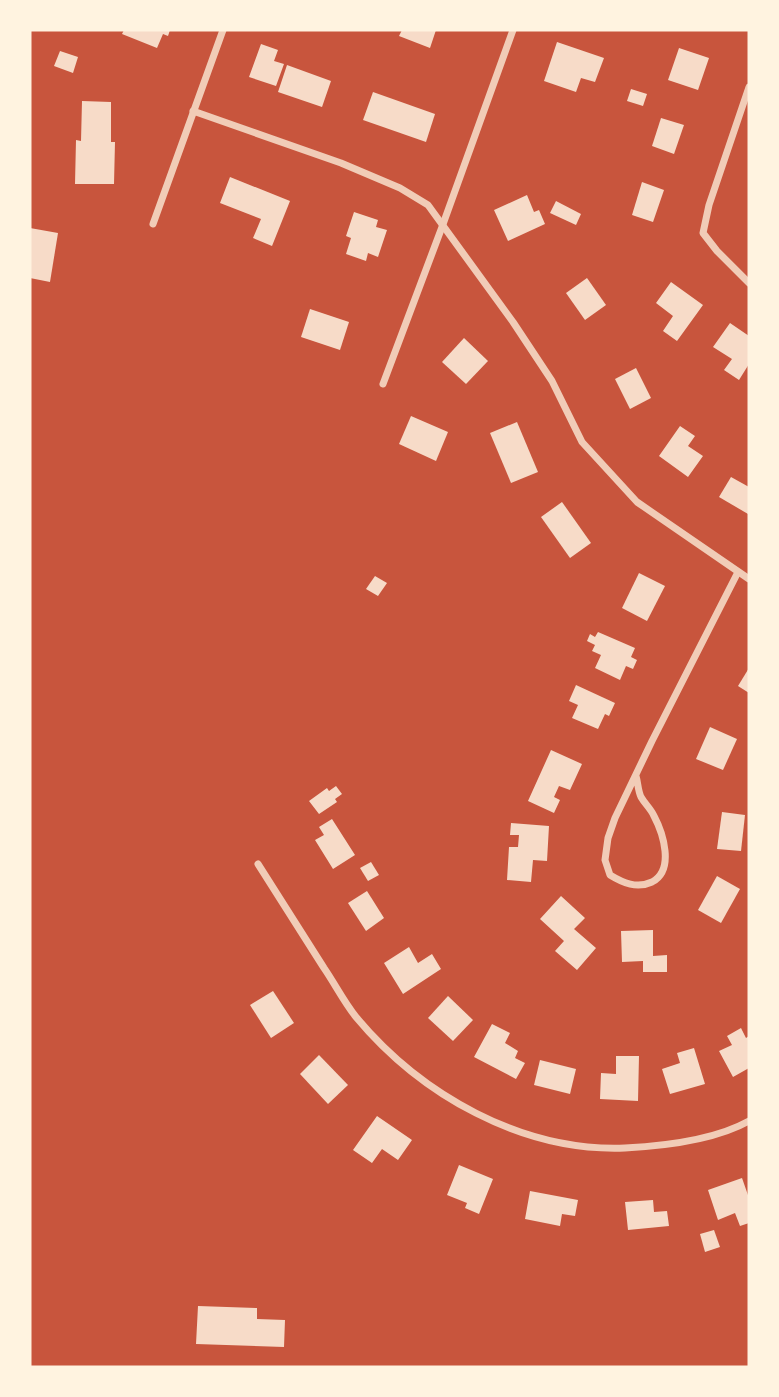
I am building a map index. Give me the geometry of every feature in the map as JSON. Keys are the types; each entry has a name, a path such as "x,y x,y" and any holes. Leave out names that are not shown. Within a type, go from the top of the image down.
{"street":[{"path":"153,224 223,30"},
{"path":"383,384 513,30"},
{"path":"749,87 703,233 749,283"},
{"path":"193,111 341,163 400,188 428,205 552,381 582,442 637,502 749,579"},
{"path":"636,776 640,796 653,814 665,848 665,864 659,876 654,881 641,885 624,883 610,875 605,860 608,838 652,740 738,572"},
{"path":"258,864 355,1016 392,1056 423,1081 483,1116 530,1136 572,1146 613,1148 656,1146 700,1138 749,1121"}],"building":[{"path":"124,30 170,30 168,36 163,34 157,48 122,34"},
{"path":"402,30 436,30 430,48 399,36"},
{"path":"557,42 604,58 595,82 581,78 576,92 544,81"},
{"path":"261,44 278,50 274,61 284,64 276,86 249,77"},
{"path":"679,48 709,58 698,90 668,80"},
{"path":"60,51 78,57 73,73 54,66"},
{"path":"287,65 331,81 322,107 278,92"},
{"path":"631,89 647,94 643,106 627,101"},
{"path":"373,92 435,114 426,142 363,120"},
{"path":"82,101 111,102 111,142 115,142 114,184 75,184 76,140 81,141"},
{"path":"661,118 684,125 674,154 652,146"},
{"path":"230,177 290,201 272,246 253,238 261,219 220,203"},
{"path":"642,182 664,190 653,222 632,215"},
{"path":"527,195 534,212 539,210 545,224 508,241 494,210"},
{"path":"556,201 581,214 576,225 550,213"},
{"path":"354,212 378,220 376,227 387,230 378,257 368,253 366,261 346,254 351,238 346,236"},
{"path":"30,228 58,233 50,282 30,278"},
{"path":"587,278 606,305 585,320 566,293"},
{"path":"671,282 703,305 677,341 663,331 673,316 656,303"},
{"path":"310,309 349,322 340,350 301,337"},
{"path":"730,323 749,336 749,364 739,380 724,370 732,359 713,347"},
{"path":"464,338 488,361 466,384 442,362"},
{"path":"636,368 651,398 630,409 615,379"},
{"path":"411,416 448,432 436,461 399,444"},
{"path":"517,422 538,472 511,483 490,433"},
{"path":"680,426 695,436 688,446 703,456 688,477 659,456"},
{"path":"731,477 749,487 748,514 719,497"},
{"path":"562,502 591,543 570,558 541,517"},
{"path":"639,573 665,586 647,621 622,608"},
{"path":"375,576 387,583 378,596 366,589"},
{"path":"598,632 635,648 631,657 637,660 633,669 626,666 620,680 595,668 601,655 592,651 595,645 587,641 590,634 595,637"},
{"path":"749,668 749,693 738,686"},
{"path":"576,685 615,703 609,716 605,714 598,729 572,718 578,705 569,701"},
{"path":"710,727 737,739 723,770 696,759"},
{"path":"551,750 582,764 570,790 559,786 554,797 560,800 554,813 528,801"},
{"path":"336,786 342,794 335,799 337,802 319,814 309,801 327,788 329,791"},
{"path":"722,812 745,815 741,851 717,849"},
{"path":"332,819 355,855 333,869 315,840 324,835 319,827"},
{"path":"511,823 549,826 547,861 533,860 531,882 507,880 509,847 518,847 519,835 510,835"},
{"path":"371,862 379,875 368,881 360,868"},
{"path":"717,876 740,889 721,923 698,910"},
{"path":"367,891 384,918 366,931 348,903"},
{"path":"561,896 585,918 574,929 596,948 577,970 555,951 564,941 540,919"},
{"path":"653,930 653,956 667,955 667,972 643,972 643,961 622,962 621,931"},
{"path":"409,947 418,963 432,954 441,969 403,994 384,963"},
{"path":"273,991 294,1023 271,1038 250,1005"},
{"path":"448,996 473,1020 453,1041 428,1018"},
{"path":"492,1024 510,1033 505,1043 518,1051 515,1058 525,1063 516,1079 474,1057"},
{"path":"741,1028 746,1038 749,1036 749,1068 733,1077 719,1051 732,1045 727,1036"},
{"path":"694,1048 705,1084 670,1094 662,1069 680,1063 677,1053"},
{"path":"319,1055 348,1085 328,1104 300,1074"},
{"path":"616,1056 639,1056 638,1101 600,1099 601,1073 616,1074"},
{"path":"540,1060 576,1069 570,1094 534,1085"},
{"path":"377,1116 412,1140 398,1160 382,1149 372,1163 353,1150"},
{"path":"459,1165 493,1179 479,1214 465,1208 467,1203 447,1195"},
{"path":"742,1178 749,1198 749,1223 740,1226 735,1213 718,1220 708,1190"},
{"path":"530,1191 578,1200 575,1216 562,1214 560,1226 525,1219"},
{"path":"653,1200 654,1212 667,1211 669,1226 628,1230 625,1202"},
{"path":"714,1230 720,1247 705,1252 700,1234"},
{"path":"198,1306 257,1308 257,1319 285,1320 284,1347 196,1344"}]}
